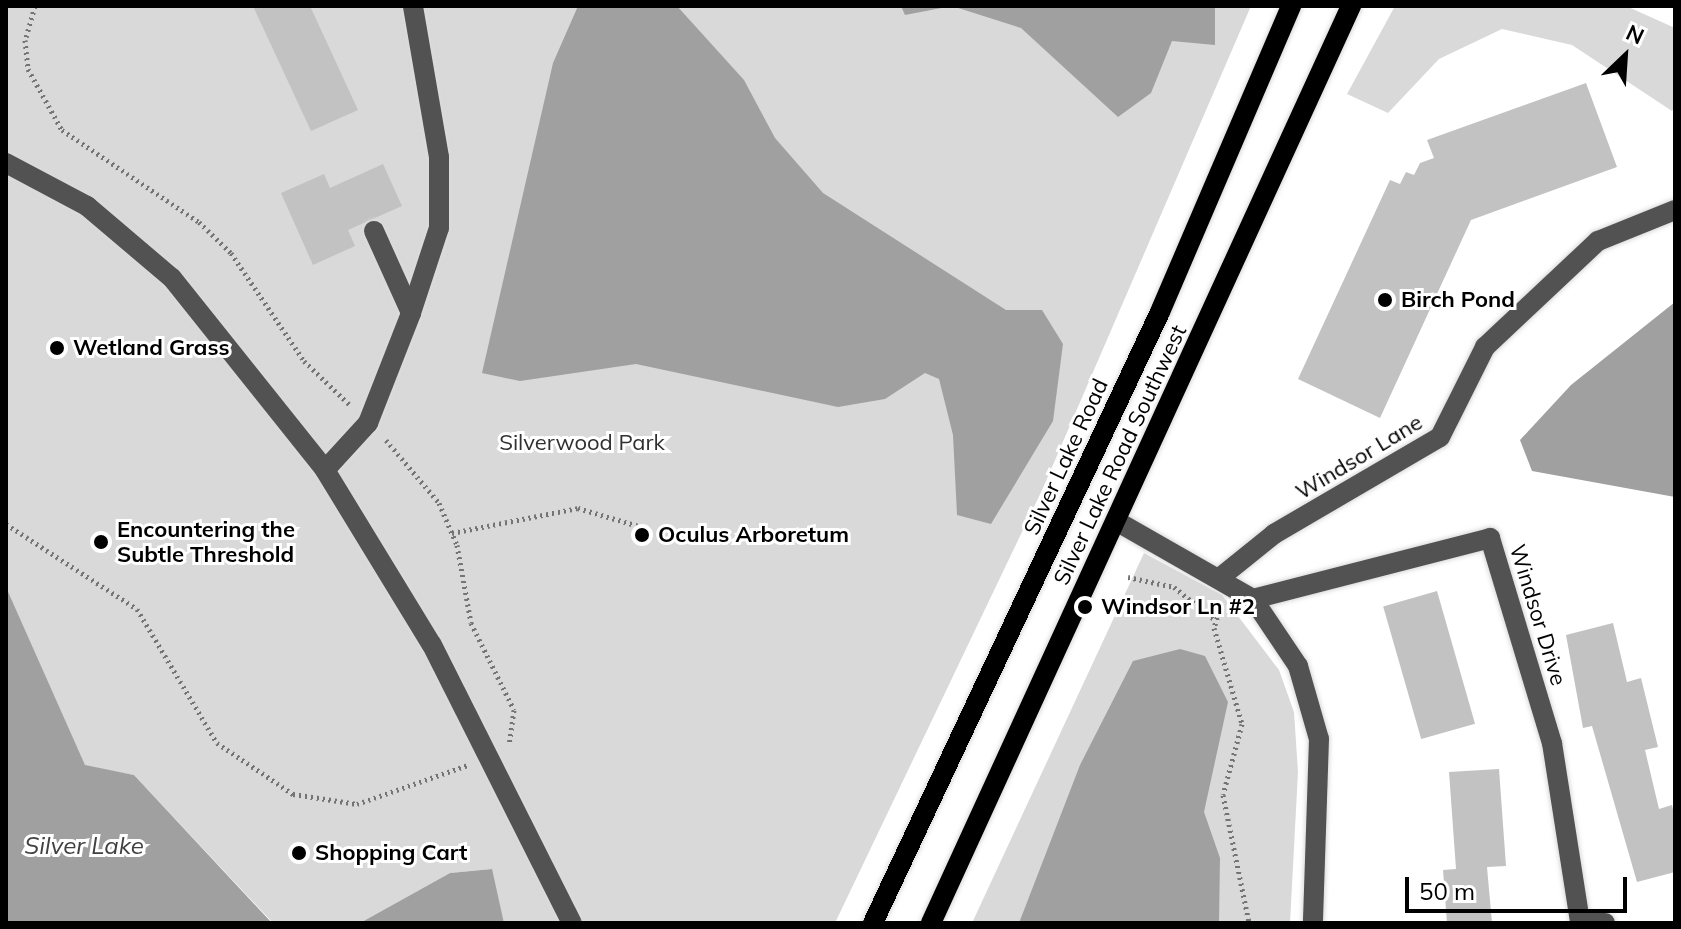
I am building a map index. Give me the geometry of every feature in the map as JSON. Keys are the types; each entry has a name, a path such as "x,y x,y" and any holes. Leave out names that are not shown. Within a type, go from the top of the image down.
{"main road":[{"name":"Silver Lake Road","path":"873,923 1160,312 1291,6"},
{"name":"Silver Lake Road Southwest","path":"931,923 1351,6"}],"street":[{"path":"325,470 368,423 411,313 439,228 439,157 413,6"},
{"path":"6,163 87,206 172,278 325,470 492,757 572,923"},
{"name":"Windsor Lane","path":"1229,581 1274,534 1440,437 1485,347 1598,241 1675,210"},
{"path":"374,231 411,313"},
{"path":"1116,521 1229,581 1253,599 1298,666 1319,739 1313,923"},
{"name":"Windsor Drive","path":"1253,599 1490,538 1552,743 1580,922 1605,923"}],"path":[{"path":"6,524 137,609 217,743 293,794 357,804 492,757 510,744 514,710 471,623 452,533 413,466 304,361 231,253 199,222 62,130 28,69 25,40 35,6"},
{"path":"452,533 578,508 645,528"},
{"path":"1128,577 1174,587 1214,619 1242,713 1223,795 1249,923"},
{"path":"1214,619 1229,581"}],"green space":[{"name":"Silverwood Park","path":"6,6 1251,6 1043,488 835,923 504,923 491,869 450,873 360,923 272,922 134,775 85,766 6,587"},
{"path":"1395,6 1626,6 1675,28 1675,106 1672,111 1572,45 1502,29 1439,59 1388,113 1347,94"},
{"path":"1144,553 1222,595 1279,670 1294,712 1298,772 1290,923 972,923"}],"water":[{"path":"578,6 677,6 744,80 775,138 823,193 1006,310 1042,310 1063,344 1053,421 991,524 957,515 953,435 939,379 925,373 885,399 838,407 636,364 520,381 482,373 553,63"},
{"path":"901,6 952,6 905,15"},
{"path":"952,6 1215,6 1215,45 1172,41 1151,93 1118,117 1021,28"},
{"path":"1675,302 1675,497 1532,471 1520,440 1571,385"},
{"name":"Silver Lake","path":"6,587 85,765 134,775 271,922 302,923 6,923"},
{"path":"1180,649 1205,656 1228,702 1204,812 1220,858 1219,923 1019,923 1080,765 1133,661"},
{"path":"492,869 504,923 360,923 450,873"}],"building":[{"path":"253,6 310,6 358,110 311,131"},
{"name":"Birch Pond","path":"1586,83 1617,167 1471,220 1380,418 1298,379 1390,180 1400,184 1406,172 1414,175 1420,163 1434,158 1427,140"},
{"path":"383,164 402,206 348,230 355,246 313,265 281,193 324,174 330,188"},
{"path":"1437,591 1475,724 1421,739 1383,606"},
{"path":"1613,623 1627,682 1641,678 1658,747 1645,750 1659,809 1672,805 1675,819 1675,872 1637,882 1592,726 1583,728 1566,635"},
{"path":"1499,769 1506,866 1487,867 1492,923 1447,923 1443,870 1456,869 1449,772"}],"place":[{"name":"Birch Pond","path":"1385,300"},
{"name":"Wetland Grass","path":"57,348"},
{"name":"Oculus Arboretum","path":"642,535"},
{"name":"Encountering the Subtle Threshold","path":"101,542"},
{"name":"Windsor Ln #2","path":"1085,607"},
{"name":"Shopping Cart","path":"299,853"}]}
